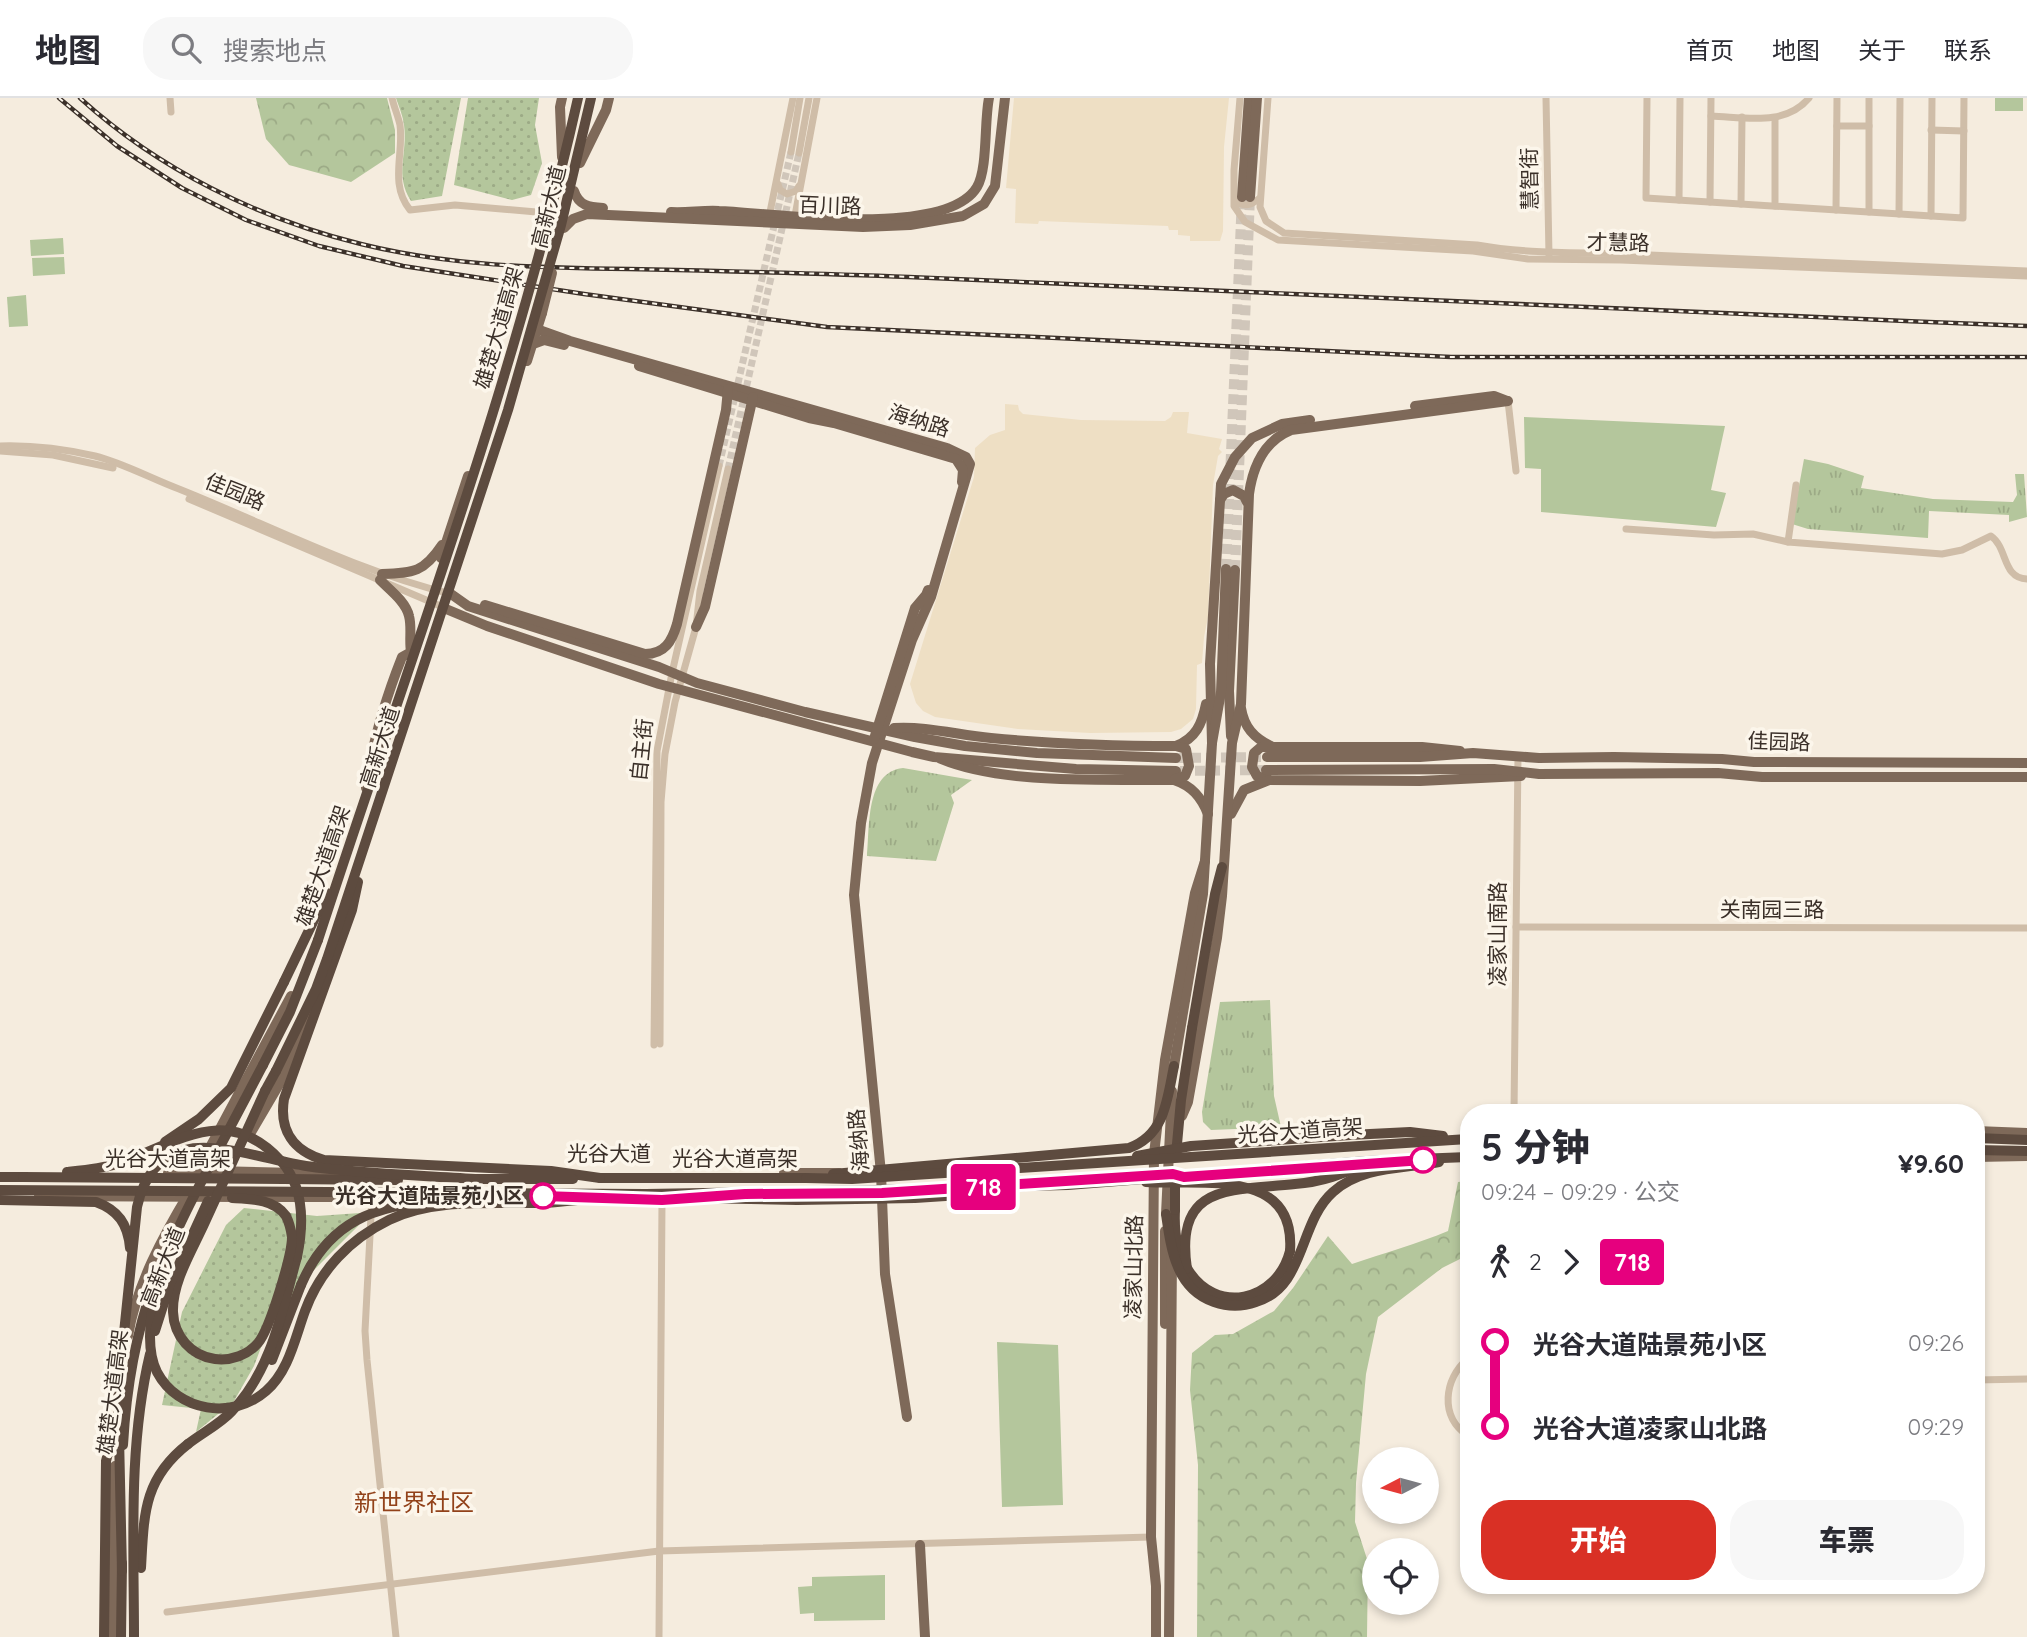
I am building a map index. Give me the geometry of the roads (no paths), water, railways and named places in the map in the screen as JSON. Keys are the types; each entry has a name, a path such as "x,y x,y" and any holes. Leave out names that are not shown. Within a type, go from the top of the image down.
{"highway":[{"name":"雄楚大道高架","path":"121,1637 123,1458 127,1406 144,1312 168,1248 290,1012 305,977 496,406 549,222 569,142 576,98"},
{"name":"雄楚大道高架","path":"136,1637 135,1451 144,1378 155,1333 170,1284 195,1226 316,989 523,362 593,98"},
{"path":"156,1147 211,1110 238,1077 328,892 366,797"},
{"path":"372,821 352,910 284,1099 283,1120 291,1141 305,1153 324,1160 551,1171 600,1178"},
{"path":"1125,1181 1232,1184 1256,1191 1270,1200 1281,1212 1289,1230 1291,1240 1287,1263 1276,1280 1260,1292 1241,1297 1220,1296 1202,1286 1187,1269 1175,1232 1175,1188 1178,1121 1215,894 1222,867"},
{"path":"806,1178 852,1171 1129,1148 1146,1139 1159,1125 1164,1115 1174,1066"},
{"path":"136,1191 191,1195 204,1196 218,1197 245,1199 264,1201 285,1214 292,1236 290,1251 268,1327 261,1339 246,1353 219,1360 197,1353 180,1338 173,1311 177,1287 194,1246 216,1198 222,1186 244,1138 265,1091"},
{"path":"23,1177 110,1166 192,1134 217,1130 232,1131 260,1144 279,1159 289,1171 300,1200 303,1212 300,1242 269,1351 251,1387 230,1414"},
{"path":"1105,1164 1191,1146 1409,1132 1443,1136"},
{"name":"光谷大道高架","path":"0,1174 23,1177 161,1179 852,1180 1460,1138"},
{"path":"1985,1138 2027,1140"},
{"path":"122,1571 117,1412 130,1262 137,1208 144,1184 161,1162 182,1150 216,1149 308,1166 475,1180"},
{"path":"1985,1151 2027,1154"},
{"name":"光谷大道高架","path":"0,1195 136,1191 646,1194 1068,1185 1417,1157 1460,1158"},
{"path":"1166,1214 1174,1261 1186,1282 1207,1300 1222,1305 1247,1305 1265,1299 1283,1286 1297,1262 1310,1226 1322,1205 1348,1181 1373,1172 1460,1159"},
{"path":"1187,1269 1187,1223 1198,1207 1215,1195 1234,1189 1335,1178 1367,1163"},
{"path":"695,1198 915,1198 1068,1185"},
{"path":"168,1248 151,1317 150,1347 153,1361 163,1380 179,1396 200,1407 234,1408 255,1399 273,1384 290,1354 305,1310 327,1270 350,1245 387,1221 414,1212 468,1204 543,1203 646,1194"},
{"path":"136,1637 144,1520 152,1488 163,1468 179,1451 249,1397 276,1353 311,1264 332,1237 366,1215 399,1205 646,1194"},
{"path":"0,1195 84,1201 106,1206 120,1217 129,1233 130,1262"},
{"path":"104,1637 106,1461 120,1406"}],"main road":[{"path":"562,98 562,158"},
{"name":"高新大道","path":"112,1637 115,1461 126,1349 135,1303 174,1217 202,1172 200,1166 290,999 366,797 446,538 474,462 522,309 576,98"},
{"name":"高新大道","path":"136,1637 139,1451 148,1378 162,1320 173,1288 214,1197 284,1076 320,987 533,344 574,191 593,98"},
{"path":"580,163 611,98"},
{"name":"百川路","path":"794,220 928,214 960,205 972,194 981,178 989,98"},
{"name":"百川路","path":"574,191 577,199 589,207 875,227 940,222 978,209 991,195 997,179 1005,98"},
{"path":"1247,196 1249,98"},
{"path":"1247,196 1258,98"},
{"path":"985,126 990,154 995,154 999,139"},
{"name":"百川路","path":"564,231 573,219 580,215 594,214 769,218"},
{"name":"海纳路","path":"537,328 570,341 753,397 947,448 966,457 970,464 931,597 912,640 867,762 856,823 854,895 881,1173 885,1274 907,1417"},
{"name":"海纳路","path":"533,344 544,340 727,389"},
{"path":"451,594 645,654 661,651 669,644 677,624 723,421 727,389"},
{"path":"1156,1586 1164,1561 1166,1214 1174,1066 1198,933 1209,817 1212,743 1209,689 1219,501 1225,475 1240,450 1252,438 1282,424 1494,396 1508,401"},
{"path":"696,627 705,607 753,397"},
{"path":"1272,746 1254,736 1243,719 1241,704 1248,506 1251,480 1259,459 1272,442 1291,430 1508,401"},
{"path":"723,421 737,418 745,429"},
{"path":"474,462 476,472 480,476 493,467"},
{"path":"1219,501 1224,494 1233,490 1244,496 1248,506"},
{"path":"411,652 409,616 405,606 381,577 416,571 429,562 446,538"},
{"path":"1212,743 1221,692 1231,570 1228,721 1232,743"},
{"path":"451,594 468,606 555,632 697,683 791,708 977,747 1076,756 1176,758"},
{"path":"446,609 487,626 674,688 934,757 957,766 1032,776 1185,776 1189,766 1186,750 1176,746 1078,745 967,736 917,726 880,728"},
{"path":"1176,746 1198,730 1209,689"},
{"path":"1169,1637 1173,1143 1188,1102 1217,938 1232,743 1241,704"},
{"path":"1268,775 1257,776 1254,773 1252,758 1256,749 1272,746 1422,747 1474,753"},
{"path":"1266,757 1420,757 1474,753"},
{"name":"佳园路","path":"1474,753 1538,758 1614,757 1754,762 2023,763"},
{"name":"佳园路","path":"1268,775 1494,769 1517,774 1718,773 1762,778 2023,778"},
{"path":"1175,775 1195,792 1209,817"},
{"path":"1227,825 1244,790 1268,775"},
{"name":"凌家山北路","path":"1156,1637 1156,1586 1151,1537 1154,1154 1165,1060 1195,893 1205,861"},
{"path":"1985,1131 2027,1133"},
{"name":"光谷大道","path":"0,1174 227,1172 414,1176 881,1173 1460,1137"},
{"path":"1985,1156 2027,1154"},
{"name":"光谷大道","path":"0,1195 543,1196 662,1200 745,1194 882,1193 1173,1174 1184,1177 1460,1158"},
{"path":"920,1545 925,1637"}],"street":[{"path":"170,98 171,112"},
{"path":"392,98 400,125 398,172 401,199 410,210 455,205 548,213"},
{"path":"769,218 793,98"},
{"path":"800,98 795,153 809,98"},
{"path":"794,220 817,98"},
{"path":"1240,98 1247,196"},
{"path":"1247,196 1268,98"},
{"name":"慧智街","path":"1544,98 1547,257"},
{"path":"1647,98 1646,198 1964,218 1964,98"},
{"path":"1679,200 1680,98"},
{"path":"1710,202 1711,98"},
{"path":"1711,116 1775,118 1790,113 1809,98"},
{"path":"1836,210 1837,98"},
{"path":"1869,98 1869,212"},
{"path":"1899,214 1900,98"},
{"path":"1931,216 1932,98"},
{"path":"1741,204 1742,117"},
{"path":"1775,118 1775,206"},
{"path":"1836,126 1869,126"},
{"path":"1931,130 1964,131"},
{"path":"777,180 780,190 787,194 796,191 800,184"},
{"name":"才慧路","path":"2027,271 1626,254 1547,257 1505,257 1473,251 1282,240 1271,238 1245,222 1234,206 1247,196 1260,206 1266,221 1284,233 1477,245 1547,257 2027,276"},
{"path":"1508,401 1516,471"},
{"name":"佳园路","path":"0,446 26,445 96,456 381,577 446,609"},
{"name":"佳园路","path":"0,451 53,455 106,466 381,577 451,594"},
{"name":"自主街","path":"657,1045 656,765 719,466"},
{"name":"自主街","path":"677,675 696,627 700,591 728,469"},
{"path":"1788,542 1796,485"},
{"path":"1626,529 1714,535 1753,534 1788,542 1942,554 1962,550 1991,536 1998,543 2011,573 2016,578 2027,579"},
{"path":"677,624 692,590"},
{"name":"凌家山南路","path":"1514,1104 1518,756"},
{"name":"关南园三路","path":"1516,927 2027,928"},
{"path":"1157,1117 1164,1128 1175,1128 1179,1122"},
{"path":"372,1197 365,1331 396,1637"},
{"path":"659,1637 662,1200"},
{"path":"1460,1365 1451,1380 1447,1394 1449,1409 1460,1428"},
{"path":"1985,1380 2027,1379"},
{"path":"166,1612 659,1552 1151,1537"}],"tunnel":[{"path":"719,466 791,152"},
{"path":"728,469 799,153"},
{"path":"1226,569 1242,197"},
{"path":"1235,570 1250,197"},
{"path":"1176,758 1267,757"},
{"path":"1180,771 1266,770"}],"railway":[{"path":"59,98 117,146 182,188 246,220 319,246 403,266 827,327 1451,357 2027,357"},
{"path":"80,98 110,124 176,169 248,206 285,221 361,244 461,261 562,268 909,277 2027,326"}],"place":[{"name":"光谷大道陆景苑小区","path":"543,1196"}],"district":[{"name":"新世界社区","path":"414,1503"}]}
